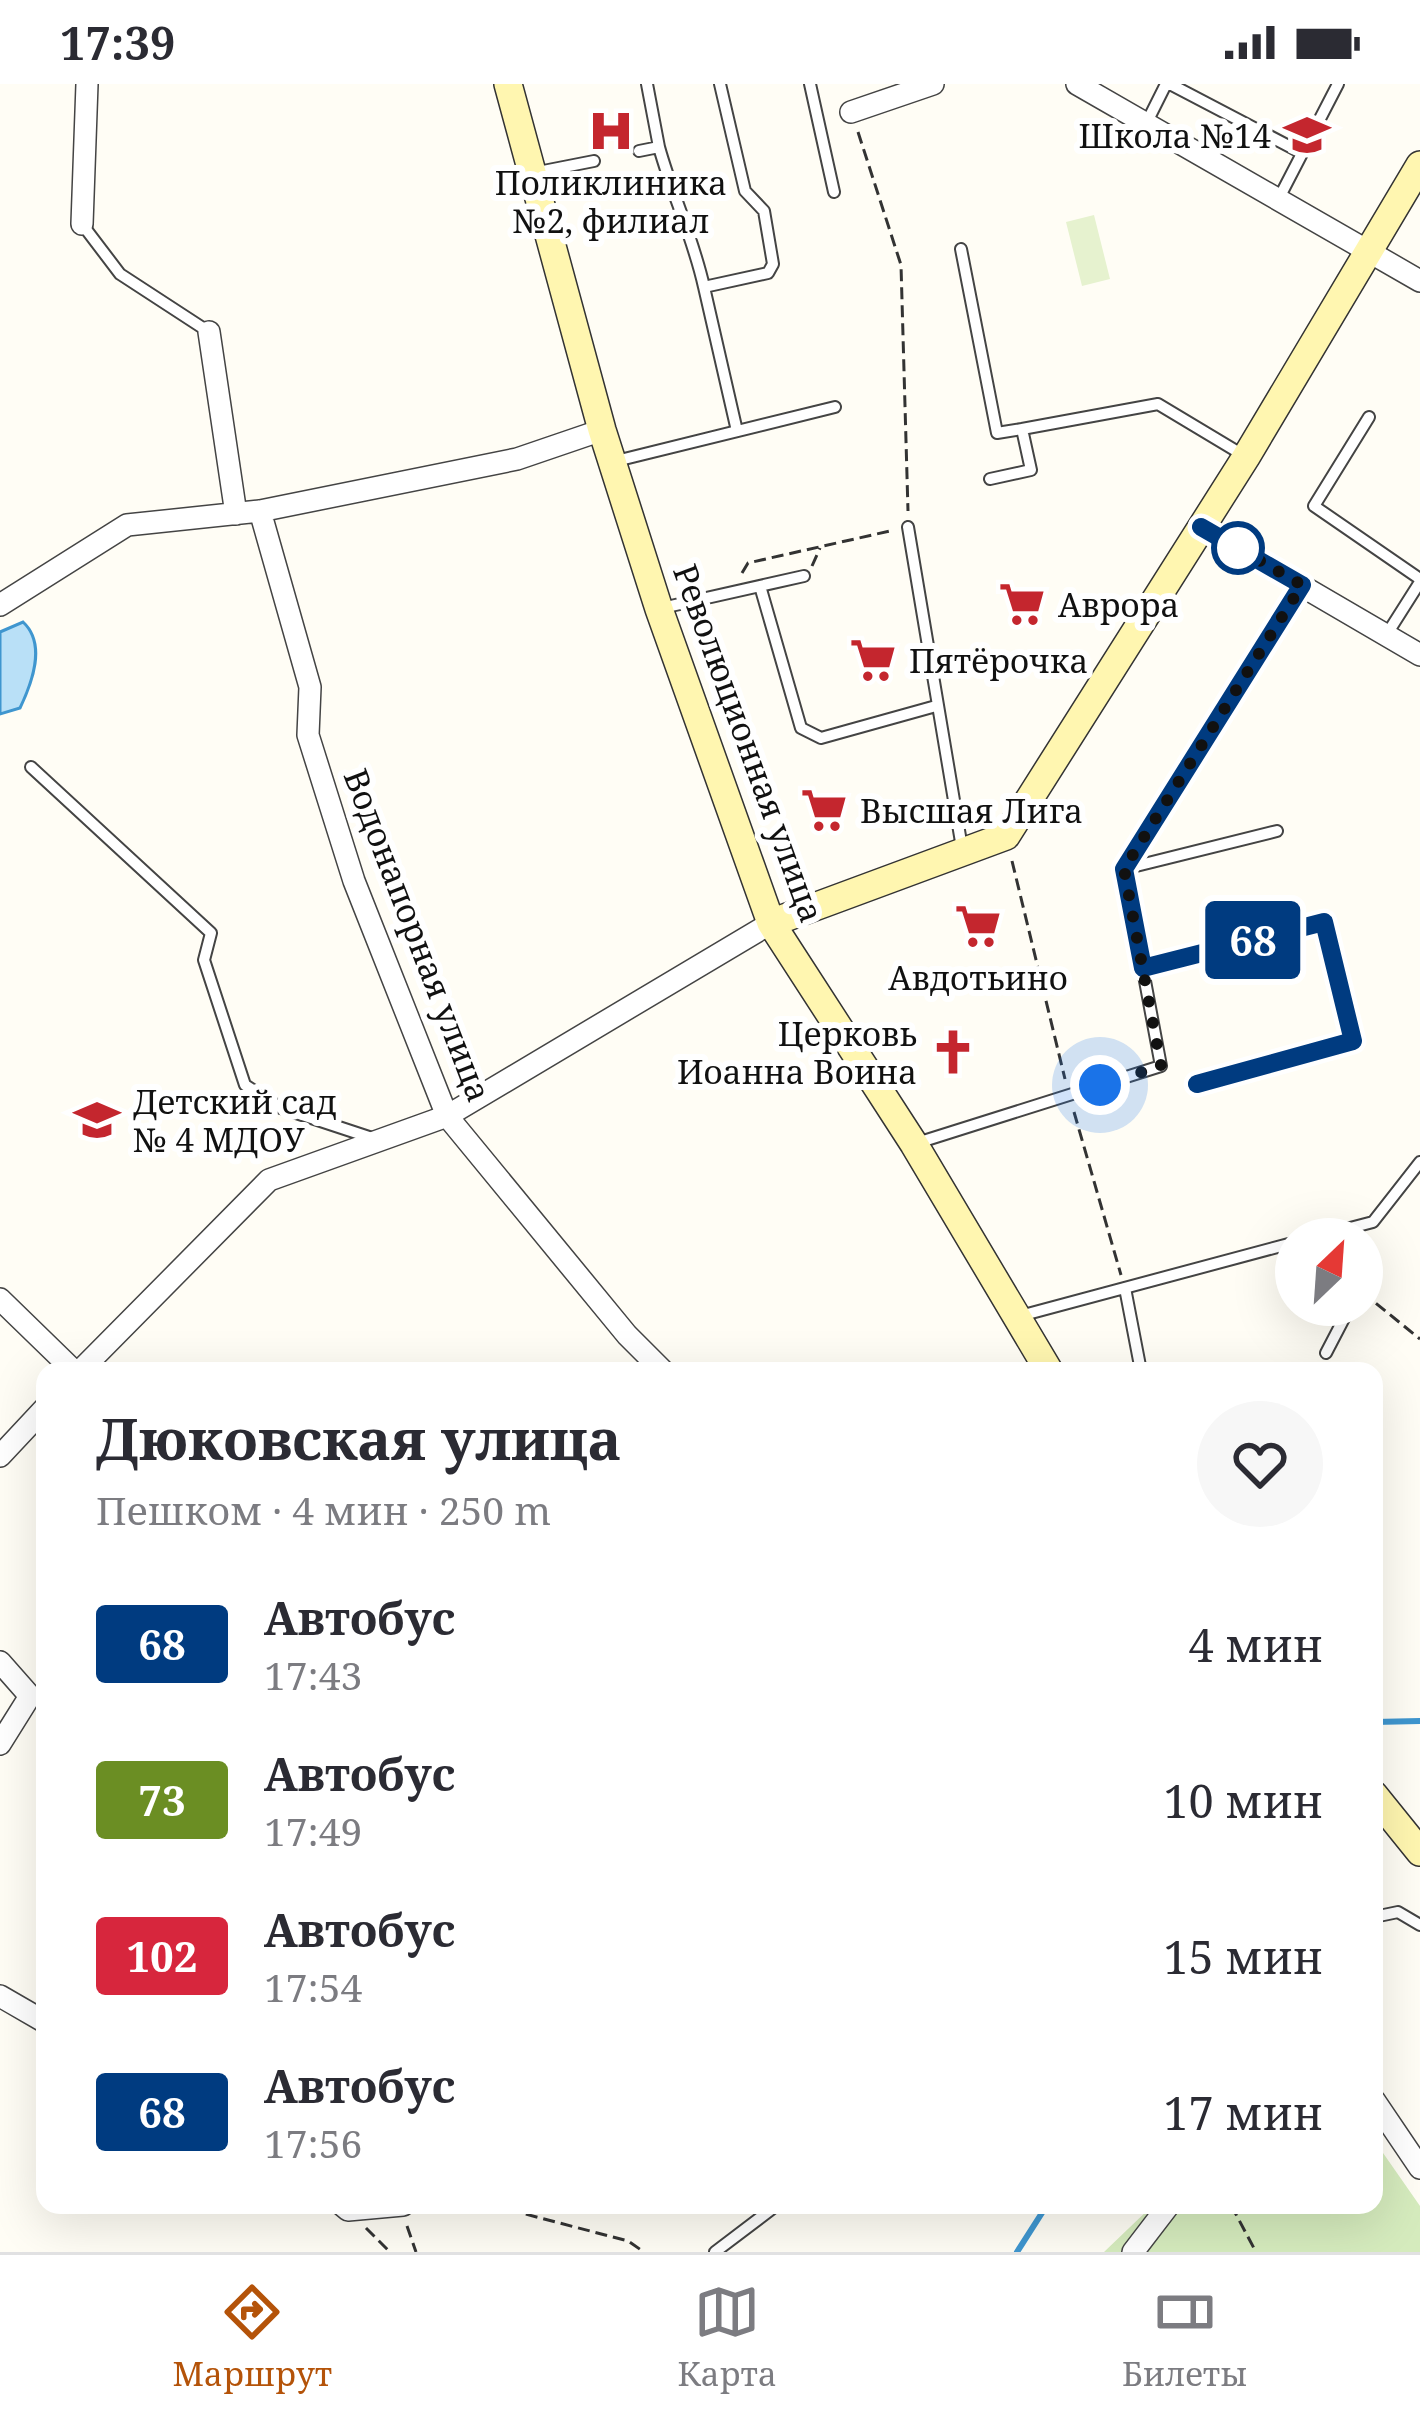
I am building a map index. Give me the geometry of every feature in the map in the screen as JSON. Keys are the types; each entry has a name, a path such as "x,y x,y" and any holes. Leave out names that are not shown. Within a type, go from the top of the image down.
{"main road":[{"name":"Революционная улица","path":"508,84 602,430 659,609 771,923 914,1144 1044,1362"},
{"path":"771,923 962,848 1006,836 1246,457 1420,166"},
{"path":"1383,1806 1420,1852"}],"street":[{"path":"82,224 87,84"},
{"path":"851,112 934,84"},
{"path":"1077,84 1420,281"},
{"path":"208,332 236,514"},
{"path":"0,605 127,525 260,511 517,459 602,430"},
{"name":"Водонапорная улица","path":"260,511 310,687 308,736 354,881 447,1116 654,1362"},
{"path":"1201,527 1420,655"},
{"path":"86,1362 269,1180 447,1116 771,923"},
{"path":"0,1299 67,1362"},
{"path":"0,1456 36,1418"},
{"path":"0,1662 30,1696 0,1744"},
{"path":"0,1996 36,2017"},
{"path":"1383,2113 1420,2168"},
{"path":"1133,2252 1162,2214"}],"lane":[{"path":"647,84 676,209 690,223 737,431"},
{"path":"704,287 768,273 773,264 764,211 745,190 720,84"},
{"path":"810,84 834,192"},
{"path":"1146,124 1168,84 1302,153"},
{"path":"1278,200 1339,84"},
{"path":"639,151 659,147"},
{"path":"529,174 594,160"},
{"path":"82,224 120,274 174,304 208,332"},
{"path":"961,249 997,433 1158,404 1246,457"},
{"path":"613,462 836,407"},
{"path":"1369,417 1314,506 1420,580 1387,634"},
{"path":"990,479 1031,470 1022,429"},
{"path":"908,527 962,848"},
{"path":"659,609 804,576"},
{"path":"914,1144 1161,1066 1124,869 1302,585"},
{"path":"760,586 801,728 821,739 936,706"},
{"path":"31,766 211,932 203,960 245,1084 280,1108 382,1141"},
{"path":"1124,869 1277,831"},
{"path":"1143,968 1324,922 1353,1041 1197,1084"},
{"path":"1376,1218 1420,1162"},
{"path":"1017,1317 1275,1248"},
{"path":"1124,1288 1139,1362"},
{"path":"1327,1353 1340,1326"},
{"path":"1383,1915 1398,1912 1420,1925"},
{"path":"715,2252 765,2214"}],"path":[{"path":"744,590 742,572 748,562 908,527 910,455 901,265 851,112"},
{"path":"804,576 821,546"},
{"path":"1006,836 1069,1095 1124,1288"},
{"path":"1383,1309 1420,1339"},
{"path":"351,2214 390,2252"},
{"path":"404,2214 416,2252"},
{"path":"525,2214 628,2241 644,2252"},
{"path":"1236,2214 1256,2252"}],"green space":[{"path":"1094,215 1110,279 1082,286 1066,222"},
{"path":"1383,2153 1420,2206 1420,2252 1104,2252 1144,2214 1383,2214"}],"water":[{"path":"23,622 34,641 33,676 20,708 0,714 0,632"}],"waterway":[{"path":"1383,1722 1420,1721"},
{"path":"1017,2252 1041,2214"}],"bus line":[{"name":"68","path":"1197,1084 1353,1041 1324,922 1143,968 1124,869 1302,585 1201,527"}],"place":[{"name":"Поликлиника №2, филиал","path":"611,131"},
{"name":"Школа №14","path":"1307,135"},
{"name":"Аврора","path":"1022,604"},
{"name":"Пятёрочка","path":"873,660"},
{"name":"Высшая Лига","path":"824,810"},
{"name":"Авдотьино","path":"978,926"},
{"name":"Церковь Иоанна Воина","path":"953,1052"},
{"name":"Детский сад № 4 МДОУ","path":"97,1120"}],"route":[{"path":"1100,1085 1161,1066 1124,869 1302,585 1235,546 1238,548"}]}
